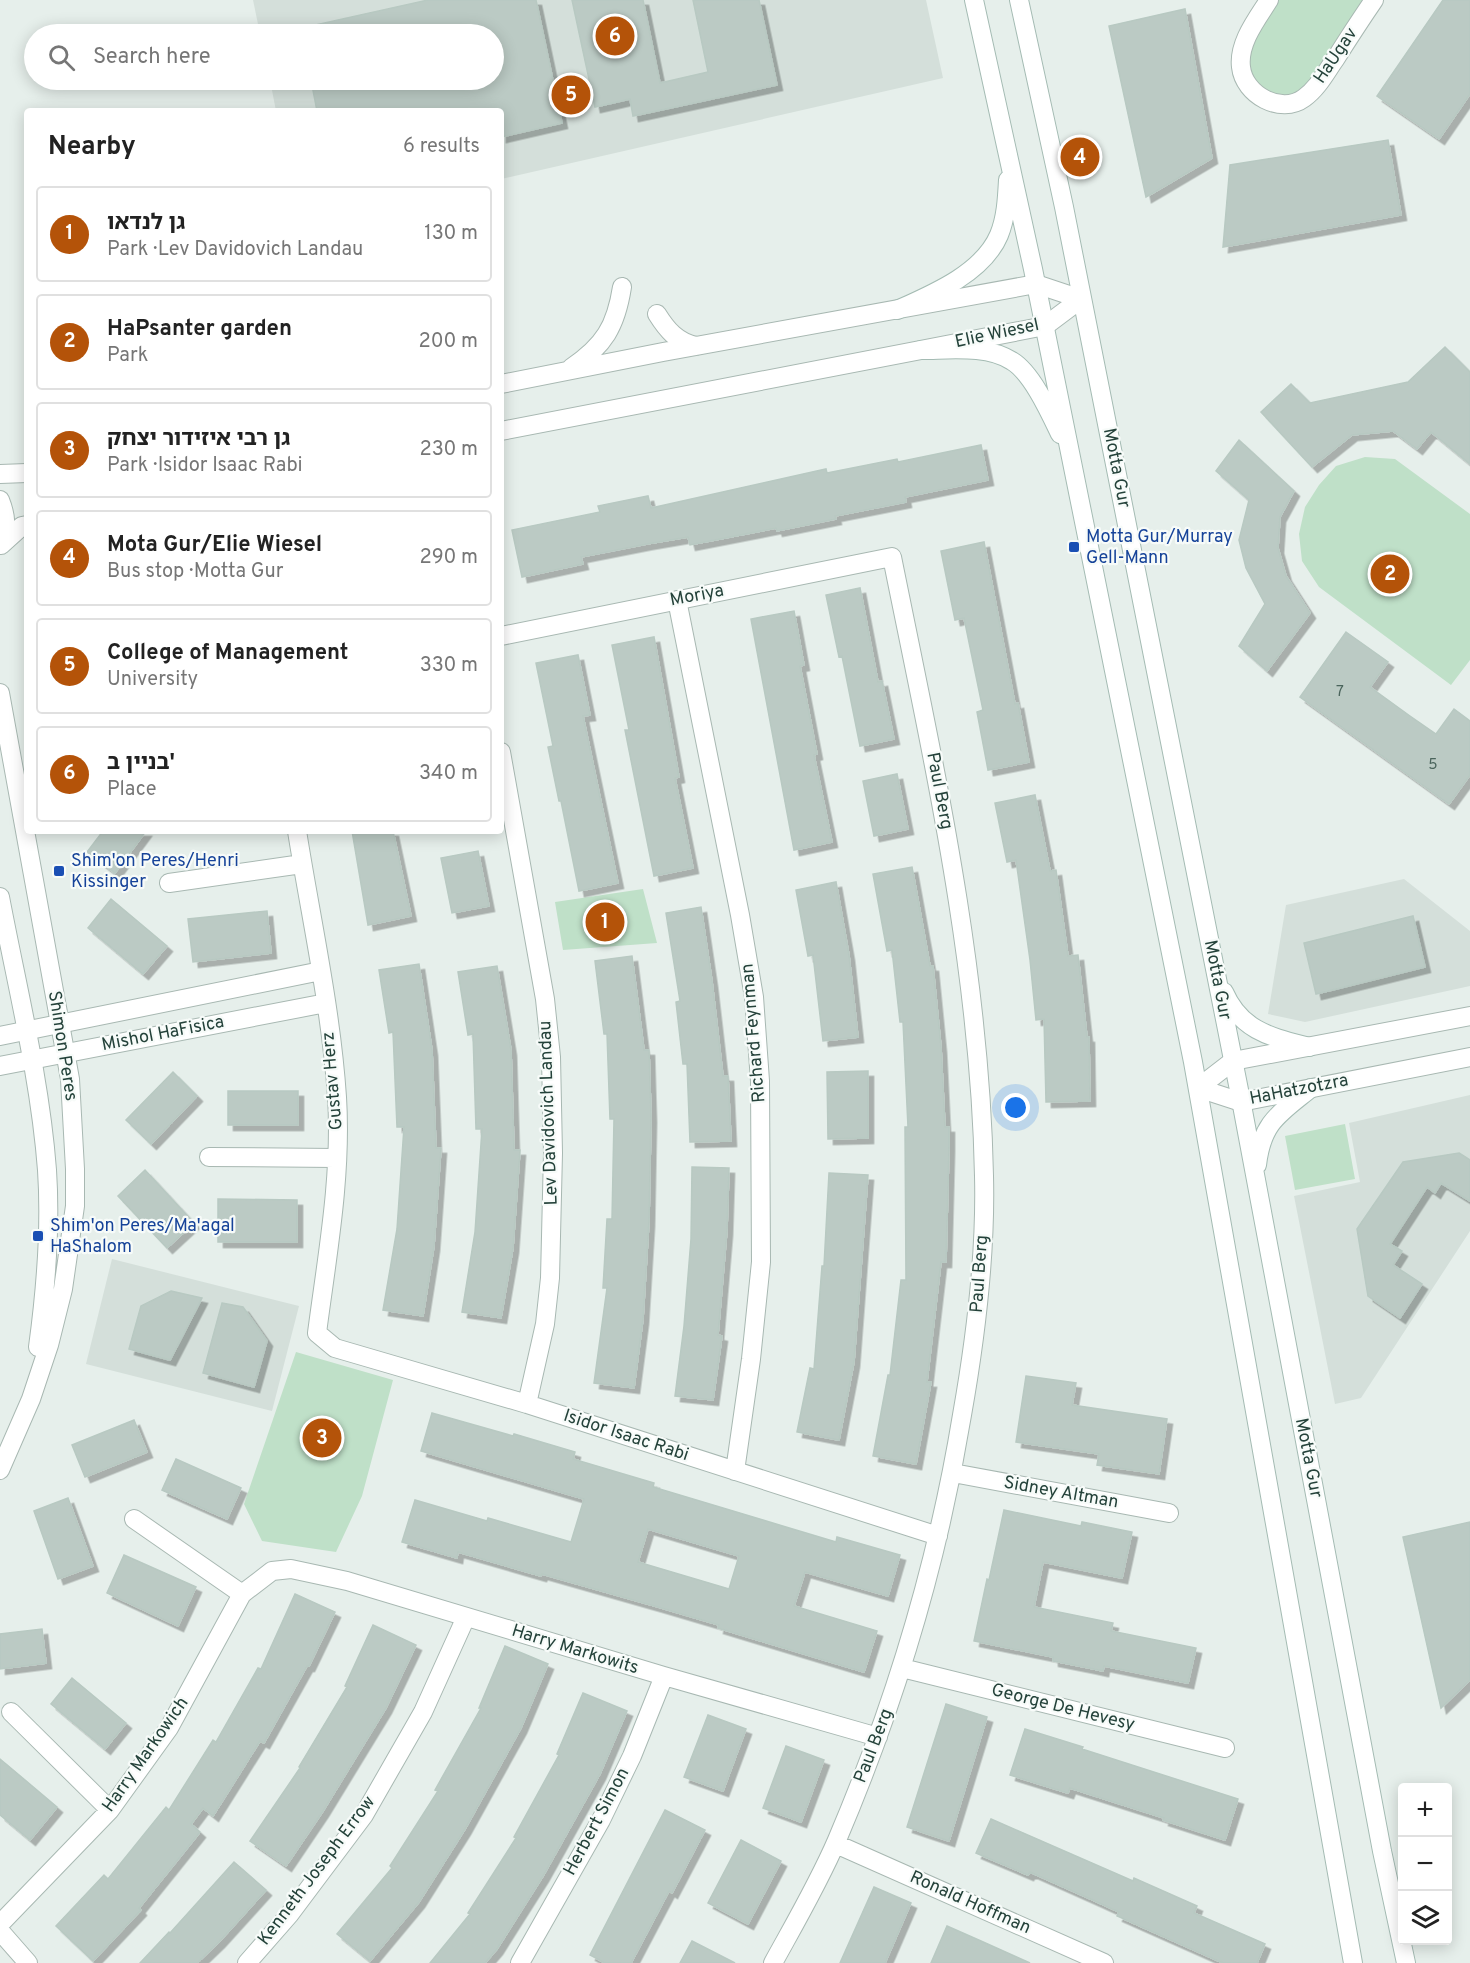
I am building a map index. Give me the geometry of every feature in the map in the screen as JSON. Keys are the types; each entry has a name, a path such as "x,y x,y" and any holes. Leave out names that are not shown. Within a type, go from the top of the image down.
{"street":[{"path":"974,0 1045,326 1198,1088 1353,1963"},
{"name":"Motta Gur","path":"1019,0 1064,207 1242,1102 1382,1851 1406,1963"},
{"name":"HaUgav","path":"1269,0 1251,29 1243,50 1241,68 1247,85 1257,95 1274,104 1287,105 1303,100 1317,87 1374,0"},
{"path":"897,310 943,290 989,251 999,236 1005,213 1010,161"},
{"path":"504,383 1036,284 1081,299"},
{"path":"566,371 593,351 607,336 614,323 622,287"},
{"name":"Elie Wiesel","path":"504,430 1045,326 1081,299"},
{"path":"657,314 675,337 683,343 696,346"},
{"path":"921,350 980,350 1013,361 1036,388 1070,452"},
{"path":"0,474 24,473"},
{"path":"0,500 5,513 6,527 0,545"},
{"path":"0,545 24,526"},
{"name":"Moriya","path":"504,635 892,557"},
{"name":"Paul Berg","path":"773,1963 836,1844 902,1668 953,1473 978,1311 983,1249 984,1177 980,1081 974,1013 949,841 892,557"},
{"name":"Richard Feynman","path":"677,600 740,915 754,997 760,1081 761,1262 751,1359 735,1471"},
{"name":"Shimon Peres","path":"0,693 24,826"},
{"name":"Lev Davidovich Landau","path":"504,769 543,988 551,1057 554,1153 550,1278 545,1324 527,1404"},
{"name":"Shimon Peres","path":"0,1470 31,1399 49,1345 63,1289 75,1206 70,1079 25,834"},
{"name":"Gustav Herz","path":"297,834 326,1003 337,1097 336,1158 331,1226 317,1333"},
{"path":"169,883 302,864"},
{"name":"Shimon Peres","path":"0,897 31,1060 46,1170 48,1227 44,1308 31,1399"},
{"name":"Mishol HaFisica","path":"0,1036 321,971"},
{"path":"1216,974 1231,1007 1251,1026 1270,1037 1309,1047"},
{"name":"Mishol HaFisica","path":"0,1066 326,1003"},
{"path":"1198,1088 1233,1061 1470,1016"},
{"name":"HaHatzotzra","path":"1198,1088 1242,1102 1470,1057"},
{"path":"1255,1179 1259,1144 1267,1128 1311,1088"},
{"path":"208,1157 336,1158"},
{"name":"Isidor Isaac Rabi","path":"317,1333 335,1348 527,1404 938,1536"},
{"name":"Sidney Altman","path":"953,1473 1169,1513"},
{"path":"134,1519 243,1594"},
{"name":"Harry Markowich","path":"0,1924 110,1810 169,1728 243,1594 272,1571 291,1569 347,1581 466,1617"},
{"name":"Harry Markowits","path":"466,1617 878,1737"},
{"name":"Kenneth Joseph Errow","path":"247,1963 289,1915 364,1815 423,1712 466,1617"},
{"name":"George De Hevesy","path":"902,1668 1225,1748"},
{"name":"Herbert Simon","path":"520,1963 601,1820 632,1756 664,1676"},
{"path":"11,1712 110,1810"},
{"name":"Ronald Hoffman","path":"836,1844 1104,1963"},
{"path":"0,1931 28,1963"}],"shaded area":[{"path":"253,0 926,0 943,78 504,178 504,108 275,108 272,90 504,90 504,24 258,24"},
{"path":"1404,879 1470,931 1470,986 1305,1022 1268,1014 1286,905"},
{"path":"1470,1095 1470,1231 1361,1398 1335,1404 1294,1196 1360,1182 1349,1123"},
{"path":"112,1259 299,1306 272,1411 86,1364"}],"green space":[{"path":"1276,0 1366,0 1312,83 1287,99 1260,90 1247,67 1249,51"},
{"path":"1365,457 1395,459 1470,514 1470,660 1451,685 1319,587 1302,561 1299,534 1305,507 1319,485 1336,466"},
{"path":"643,889 657,943 563,950 555,902"},
{"path":"1345,1124 1355,1179 1295,1190 1285,1136"},
{"path":"296,1352 393,1380 362,1496 336,1552 262,1541 244,1504"}],"building":[{"path":"428,0 536,0 562,123 504,136 504,108 316,108 313,90 504,90 504,24 320,24"},
{"path":"572,0 643,0 660,83 708,72 693,0 759,0 777,85 633,116 630,99 595,107"},
{"path":"1443,0 1470,0 1470,94 1439,139 1377,96"},
{"path":"1185,9 1212,158 1146,197 1109,26"},
{"path":"1388,140 1401,215 1223,247 1230,165"},
{"path":"1445,347 1470,372 1470,464 1431,432 1417,449 1393,431 1352,435 1312,467 1261,412 1291,384 1310,403 1408,382"},
{"path":"1239,440 1294,491 1280,517 1278,548 1286,576 1310,613 1267,671 1239,646 1265,604 1246,568 1239,540 1249,500 1216,471"},
{"path":"981,445 988,480 905,497 906,502 835,516 836,519 777,531 776,528 690,545 688,537 581,557 583,564 522,577 512,530 600,512 598,506 648,496 651,508 826,469 827,473 897,459 898,462"},
{"path":"984,542 1015,704 1018,703 1029,762 988,770 977,712 983,710 964,618 955,620 941,551"},
{"path":"860,588 878,682 882,681 894,739 860,746 842,656 839,657 826,595"},
{"path":"794,611 804,665 800,666 817,754 814,755 832,842 794,850 751,619"},
{"path":"1346,632 1388,662 1370,687 1410,716 1436,734 1454,709 1470,721 1470,775 1449,804 1300,697"},
{"path":"654,637 679,777 675,778 693,868 654,876 625,730 629,730 612,645"},
{"path":"578,655 590,715 583,716 618,883 579,891 548,747 553,746 536,663"},
{"path":"897,774 908,829 874,836 863,781"},
{"path":"1035,795 1050,871 1056,870 1068,956 1078,955 1087,1037 1089,1037 1090,1101 1046,1102 1044,1019 1036,1020 1016,860 1007,862 995,803"},
{"path":"101,834 144,834 115,873 87,852"},
{"path":"353,834 394,834 411,916 368,925"},
{"path":"478,851 489,906 452,913 441,858"},
{"path":"912,867 930,966 933,966 941,1047 945,1127 949,1127 946,1262 941,1262 927,1382 931,1382 916,1464 873,1456 888,1375 890,1375 901,1280 906,1280 905,1127 908,1127 903,1022 900,1022 892,950 887,951 873,874"},
{"path":"836,882 849,955 858,1037 823,1041 813,955 808,956 796,890"},
{"path":"111,899 167,946 143,974 88,928"},
{"path":"701,907 723,1076 728,1076 731,1141 690,1142 687,1064 683,1064 676,1002 680,1001 666,913"},
{"path":"267,911 271,953 193,962 188,919"},
{"path":"1413,916 1425,967 1316,994 1304,943"},
{"path":"632,956 644,1050 649,1050 651,1117 649,1221 643,1319 634,1388 594,1383 607,1288 603,1288 607,1219 612,1219 614,1119 610,1119 607,1034 604,1034 595,961"},
{"path":"419,964 432,1050 436,1148 441,1148 434,1246 423,1316 383,1310 397,1229 404,1127 397,1127 393,1032 389,1033 379,970"},
{"path":"497,966 511,1050 514,1150 520,1150 513,1248 501,1318 462,1312 475,1232 482,1129 476,1129 473,1034 468,1035 458,972"},
{"path":"868,1071 868,1138 828,1139 827,1072"},
{"path":"173,1072 197,1096 151,1144 126,1120"},
{"path":"228,1091 298,1091 298,1125 228,1125"},
{"path":"1459,1153 1470,1160 1470,1201 1441,1183 1435,1193 1427,1187 1390,1244 1402,1251 1393,1265 1422,1284 1400,1318 1368,1296 1357,1229 1403,1162"},
{"path":"692,1167 729,1168 727,1230 718,1335 722,1336 713,1400 675,1396 684,1326 691,1239"},
{"path":"145,1170 194,1223 167,1248 118,1196"},
{"path":"829,1173 868,1175 854,1362 839,1440 797,1432 810,1368 814,1369 822,1266 824,1266"},
{"path":"218,1199 297,1200 297,1242 218,1242"},
{"path":"171,1291 202,1298 170,1360 129,1349 141,1306"},
{"path":"222,1303 243,1307 267,1341 254,1387 203,1373"},
{"path":"1026,1376 1076,1383 1072,1405 1167,1419 1159,1474 1097,1465 1099,1454 1016,1442"},
{"path":"432,1413 575,1452 573,1459 654,1483 653,1487 836,1542 837,1537 900,1555 888,1596 805,1572 794,1606 877,1631 864,1672 718,1628 719,1625 542,1574 541,1576 458,1552 457,1558 402,1542 415,1500 571,1542 584,1499 421,1451","holes":["648,1529 739,1556 729,1589 638,1562"]},
{"path":"134,1420 147,1452 85,1477 72,1445"},
{"path":"176,1459 241,1488 227,1519 162,1490"},
{"path":"68,1498 93,1566 58,1579 34,1511"},
{"path":"1004,1510 1081,1526 1082,1522 1132,1532 1122,1578 1043,1562 1034,1607 1113,1623 1111,1631 1196,1648 1188,1683 1104,1666 1103,1671 1053,1661 1053,1657 974,1641"},
{"path":"1470,1522 1470,1680 1441,1708 1403,1537"},
{"path":"124,1555 196,1587 178,1626 107,1593"},
{"path":"295,1594 335,1612 309,1666 264,1743 260,1741 213,1816 203,1808 191,1824 200,1832 139,1908 141,1910 93,1961 56,1926 104,1875 108,1879 166,1807 169,1810 213,1740 216,1742 258,1668 261,1669"},
{"path":"373,1625 416,1645 386,1708 323,1811 286,1866 250,1841 300,1768 347,1687 345,1686"},
{"path":"42,1629 46,1663 0,1669 0,1634"},
{"path":"505,1646 548,1664 521,1728 465,1829 419,1902 370,1961 337,1934 392,1868 390,1866 438,1791 435,1790 481,1708 479,1708"},
{"path":"72,1678 126,1723 105,1749 51,1704"},
{"path":"583,1693 627,1711 600,1774 543,1876 497,1949 485,1963 430,1963 470,1914 468,1913 516,1838 514,1837 559,1755 557,1754"},
{"path":"946,1704 987,1717 949,1841 907,1827"},
{"path":"708,1715 746,1729 723,1791 684,1777"},
{"path":"1025,1729 1238,1799 1225,1840 1070,1788 1068,1793 1010,1775"},
{"path":"786,1746 824,1760 801,1822 763,1808"},
{"path":"0,1759 57,1807 30,1840 0,1815"},
{"path":"665,1810 705,1830 672,1893 669,1891 631,1963 605,1963 590,1955"},
{"path":"991,1819 1133,1881 1134,1878 1197,1906 1194,1913 1265,1944 1257,1963 1223,1963 1117,1916 1119,1912 1030,1872 1028,1875 976,1853"},
{"path":"741,1840 781,1861 748,1924 708,1903"},
{"path":"234,1862 266,1890 219,1942 197,1963 140,1963 170,1933"},
{"path":"874,1887 911,1903 885,1963 840,1963"},
{"path":"947,1926 981,1941 1030,1963 931,1963"},
{"path":"692,1941 735,1963 680,1963"}],"place":[{"name":"בניין ב'","path":"615,36"},
{"name":"College of Management","path":"571,95"},
{"name":"Mota Gur/Elie Wiesel","path":"1080,157"},
{"name":"Motta Gur/Murray Gell-Mann","path":"1074,547"},
{"name":"HaPsanter garden","path":"1390,574"},
{"name":"Shim'on Peres/Henri Kissinger","path":"59,871"},
{"name":"גן לנדאו","path":"605,922"},
{"name":"Shim'on Peres/Ma'agal HaShalom","path":"38,1236"},
{"name":"גן רבי איזידור יצחק","path":"322,1438"}]}
